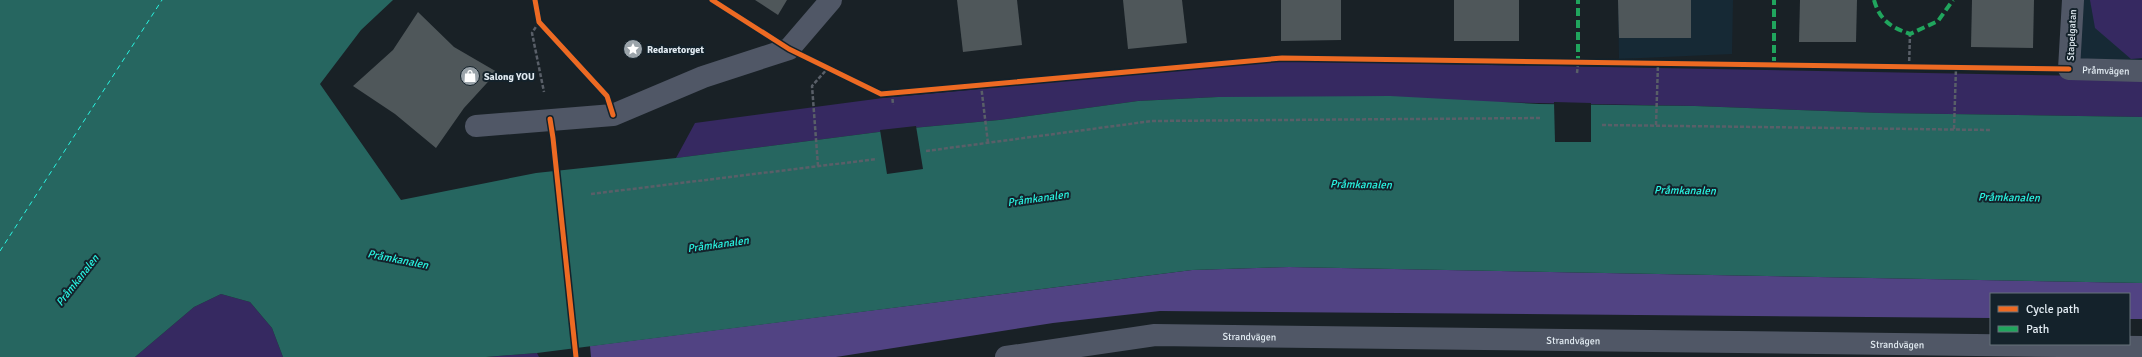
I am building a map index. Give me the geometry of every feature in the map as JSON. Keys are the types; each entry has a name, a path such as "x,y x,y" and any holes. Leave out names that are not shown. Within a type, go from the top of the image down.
{"street":[{"path":"476,126 613,115 703,77 789,50 831,0"},
{"name":"Stapelgatan","path":"2069,69 2073,0"},
{"name":"Pråmvägen","path":"2069,69 2142,71"},
{"name":"Strandvägen","path":"1006,357 1155,335 2142,347"}],"path":[{"path":"539,22 532,33 550,119"},
{"path":"1909,67 1910,34"},
{"path":"1577,73 1578,64"},
{"path":"1656,125 1658,64"},
{"path":"818,166 812,86 828,68"},
{"path":"1954,129 1956,68"},
{"path":"981,85 988,142"},
{"path":"892,93 893,105"},
{"path":"926,151 1152,122 1542,118"},
{"path":"1602,125 1990,130"},
{"path":"591,194 877,159"}],"shaded area":[{"path":"1618,0 1733,0 1732,54 1619,59"},
{"path":"2080,0 2142,0 2142,77 2075,74"},
{"path":"2090,0 2142,0 2142,58 2131,59 2095,28"},
{"path":"1275,61 2142,77 2142,117 1880,113 1695,106 1218,97 1138,101 999,120 902,129 676,158 695,123 883,98"},
{"path":"1289,267 2142,283 2142,319 2130,319 2130,293 1990,293 1990,318 1160,311 1053,323 836,357 591,357 590,346 1192,270"},
{"path":"221,294 250,302 272,328 283,357 135,357 194,307"},
{"path":"537,353 539,357 486,357"}],"water":[{"name":"Pråmkanalen","path":"0,0 393,0 361,30 320,84 401,200 536,173 676,158 902,129 999,120 1138,101 1218,97 1390,96 1539,104 1695,106 1880,113 2142,117 2142,283 1289,267 1192,270 537,353 486,357 283,357 272,328 250,302 221,294 194,307 135,357 0,357"}],"pier":[{"path":"1554,102 1591,103 1591,142 1555,142"},
{"path":"916,126 923,169 887,174 880,130"}],"building":[{"path":"755,0 787,0 778,15"},
{"path":"957,0 1017,0 1022,45 963,52"},
{"path":"1123,0 1182,0 1187,43 1128,49"},
{"path":"1281,0 1341,0 1341,40 1281,41"},
{"path":"1454,0 1519,0 1519,41 1454,41"},
{"path":"1618,0 1691,0 1691,38 1619,38"},
{"path":"1800,0 1857,0 1856,42 1799,42"},
{"path":"1972,0 2034,0 2033,48 1971,47"},
{"path":"418,12 454,47 497,72 464,108 436,148 395,114 353,86 393,50"}],"ferry route":[{"path":"0,251 162,0"}],"marked path":[{"path":"1578,0 1578,64"},
{"path":"1774,0 1774,65"},
{"path":"1874,0 1879,13 1887,22 1897,29 1910,34 1938,21 1953,0"}],"cycle path":[{"path":"535,0 539,22 607,96 613,115"},
{"path":"712,0 789,49 881,94 1282,58 2069,69"},
{"path":"550,119 576,357"}],"place":[{"name":"Redaretorget","path":"633,49"},
{"name":"Salong YOU","path":"470,76"}]}
